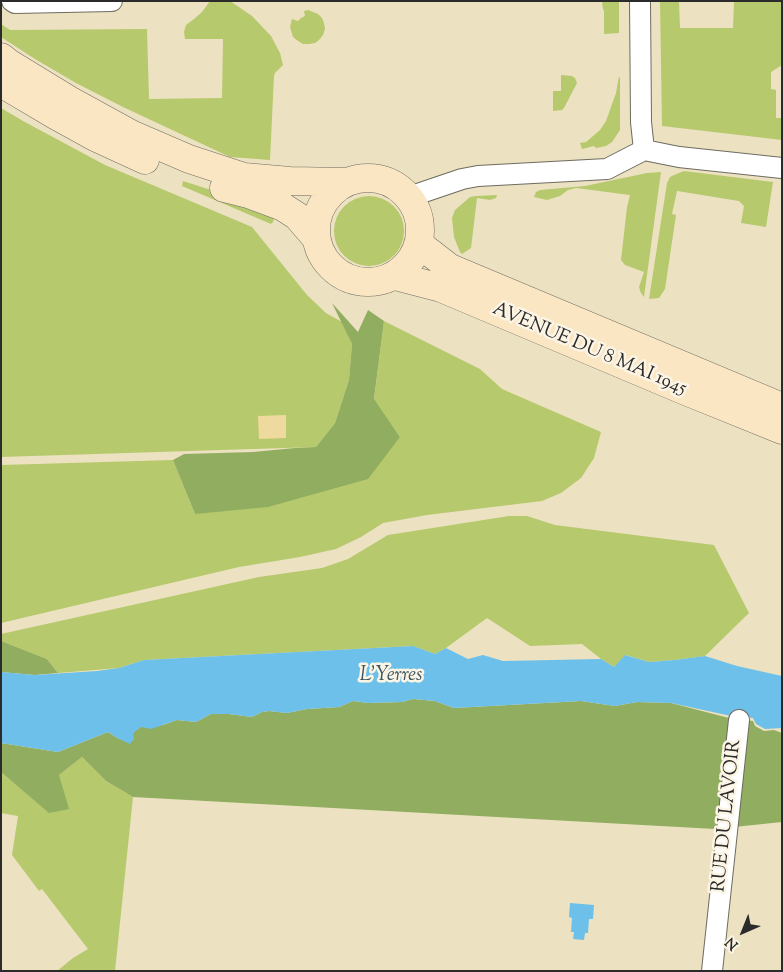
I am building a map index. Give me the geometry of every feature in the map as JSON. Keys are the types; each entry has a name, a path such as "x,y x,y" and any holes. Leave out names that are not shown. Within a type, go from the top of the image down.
{"main road":[{"path":"1,57 69,100 131,134 189,159 244,177 290,181 346,182 360,178 374,178 387,181 399,187 413,203 419,216 421,230 419,244 414,257 406,268 395,276 379,282 362,282 346,278 332,268 322,255 316,238 316,221 322,205 332,192 346,182"},
{"path":"1,84 55,116 122,150 180,174 222,188 248,194 283,207 297,216 316,238"},
{"name":"AVENUE DU 8 MAI 1945","path":"419,244 450,268 782,407"},
{"name":"AVENUE DU 8 MAI 1945","path":"395,276 441,288 782,430"}],"street":[{"path":"12,1 15,3 112,1"},
{"path":"640,1 641,122 644,150"},
{"path":"409,197 462,178 607,169 644,150 679,157 782,168"},
{"name":"RUE DU LAVOIR","path":"712,971 739,720"}],"green space":[{"path":"210,1 230,1 252,16 271,36 280,53 283,65 274,76 270,160 230,157 76,83 1,37 1,24 10,30 147,29 149,99 222,98 223,39 185,39 184,32 186,25 202,12"},
{"path":"604,1 619,1 619,33 604,34 602,3"},
{"path":"660,1 679,1 680,28 733,28 734,1 782,1 782,65 771,72 771,89 776,90 776,118 782,118 782,140 662,126"},
{"path":"308,10 322,18 325,29 323,35 315,43 303,44 293,37 290,27 292,19 298,21 305,16 304,11"},
{"path":"561,75 572,76 577,83 564,108 553,111 553,91 561,91"},
{"path":"619,76 620,130 612,142 606,146 582,149 580,143 586,142 600,130 606,121 616,93"},
{"path":"1,108 105,165 252,227 307,295 326,313 342,322 352,344 349,380 335,423 316,447 1,457"},
{"path":"684,171 773,182 766,227 741,223 744,206 739,201 677,191 672,214 676,215 665,289 659,298 649,299 667,183 670,177"},
{"path":"661,172 644,297 639,287 644,272 625,265 621,260 630,195 576,188 547,200 534,197 536,192 540,190 585,186 647,173"},
{"path":"183,181 276,211 273,222 271,224 182,186"},
{"path":"497,195 496,198 490,200 477,198 471,248 462,254 454,237 452,218 455,210 470,197"},
{"path":"369,196 382,199 394,206 401,218 404,231 401,244 394,256 382,263 369,266 356,263 344,256 337,244 334,231 337,218 344,206 356,199"},
{"path":"332,303 358,332 368,310 384,321 374,399 400,437 368,479 268,507 195,514 173,460 184,454 253,452 316,447 335,423 349,380 352,344"},
{"path":"384,321 480,369 502,389 601,432 594,458 581,478 561,493 542,501 427,515 383,523 361,537 336,549 239,567 1,623 1,465 173,460 195,514 400,437 374,400"},
{"path":"509,516 527,516 555,525 714,545 749,613 705,656 649,662 626,655 614,667 582,644 530,646 487,618 435,654 413,646 144,660 119,668 58,673 47,659 1,641 1,634 259,577 322,568 348,559 388,535"},
{"path":"1,641 47,659 58,673 35,675 1,672"},
{"path":"413,699 435,701 454,708 581,701 615,706 637,702 671,703 729,718 753,721 755,726 764,731 774,730 782,733 782,822 715,829 133,797 106,781 82,757 59,775 69,809 49,813 1,772 1,743 58,752 108,732 119,739 133,733 141,726 163,725 177,720 196,722 211,714 252,717 269,711 287,713 307,709 339,707 353,701 368,703 402,702"},
{"path":"82,757 106,781 133,797 115,971 57,971 88,949 42,889 39,891 12,855 18,816 1,813 1,772 49,812 59,775"}],"sand":[{"path":"286,415 286,438 259,439 258,416"}],"water":[{"name":"L'Yerres","path":"413,646 435,654 446,648 468,659 483,655 503,661 601,659 614,667 625,655 649,662 705,656 737,666 782,676 782,728 765,729 756,724 753,718 731,716 671,703 637,702 615,706 581,701 454,708 435,701 413,699 402,702 368,703 353,701 339,707 307,709 287,713 269,711 252,717 211,714 196,722 177,720 151,729 141,727 133,733 134,739 130,744 108,732 58,752 1,743 1,672 35,675 119,668 144,660"},
{"path":"570,903 594,905 593,919 589,919 588,933 585,933 584,940 573,939 574,932 571,932 572,918 569,917"}]}
